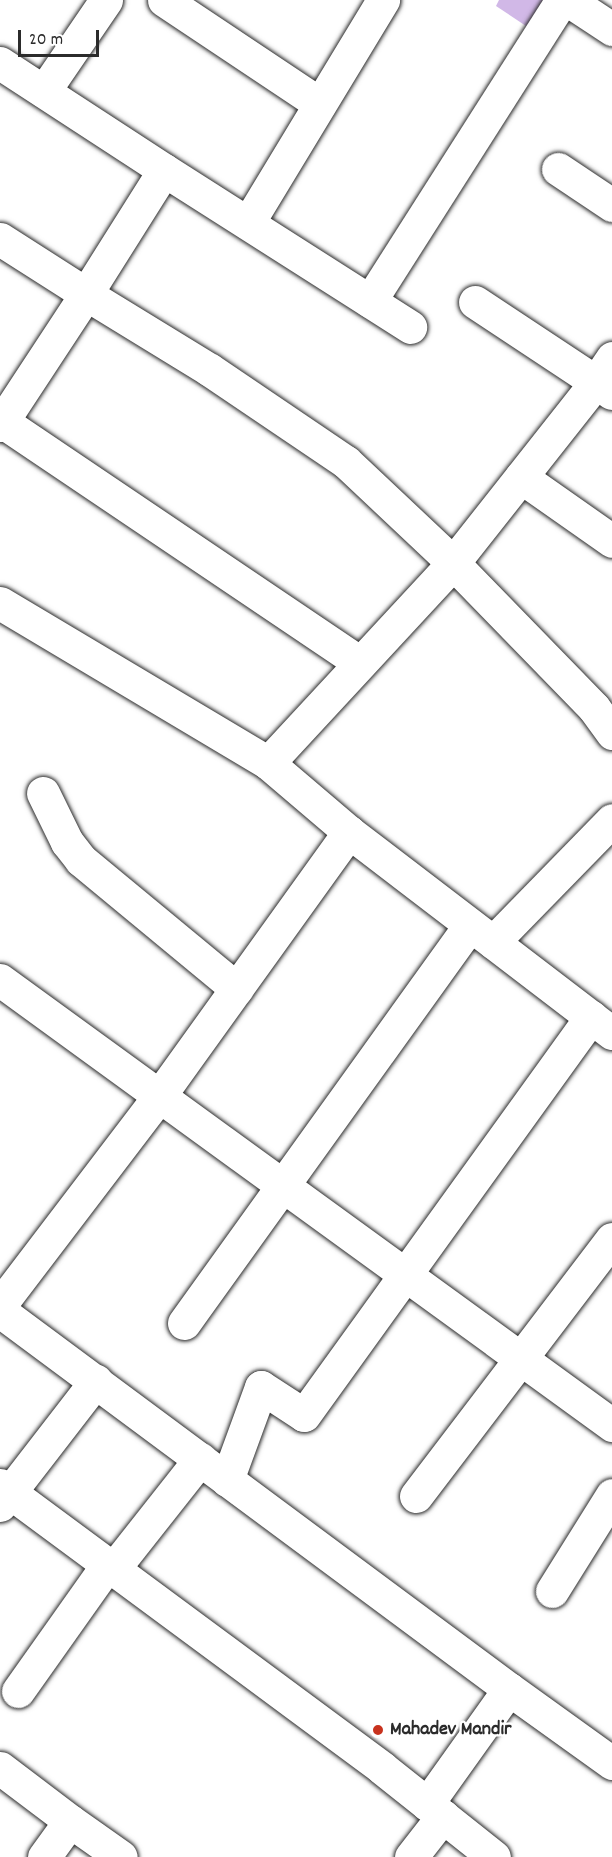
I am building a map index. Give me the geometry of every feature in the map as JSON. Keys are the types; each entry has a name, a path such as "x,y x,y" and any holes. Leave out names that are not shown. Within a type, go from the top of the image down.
{"street":[{"path":"164,0 320,104"},
{"path":"248,223 383,0"},
{"path":"370,301 562,0"},
{"path":"568,0 612,29"},
{"path":"44,91 104,1"},
{"path":"0,63 410,327"},
{"path":"558,169 612,206"},
{"path":"164,170 86,294 1,422 360,663"},
{"path":"0,239 210,370 346,462 453,563 594,708 612,733"},
{"path":"268,763 453,563 521,477 607,378 474,302"},
{"path":"521,477 612,541"},
{"path":"0,603 268,763 349,832 602,1025 407,1274 304,1415 261,1387 227,1480"},
{"path":"43,793 67,842 81,860 237,988"},
{"path":"184,1323 286,1184 481,933 612,820"},
{"path":"0,1305 160,1095 349,832"},
{"path":"4,992 160,1095 286,1184 612,1425"},
{"path":"416,1496 522,1360 612,1239"},
{"path":"0,1311 612,1763"},
{"path":"96,1381 3,1494 111,1566 494,1857"},
{"path":"18,1691 111,1566 200,1459"},
{"path":"552,1592 612,1495"},
{"path":"411,1857 435,1810 509,1689"},
{"path":"0,1768 121,1857"},
{"path":"44,1857 70,1821"}],"building":[{"path":"499,0 547,0 529,28 496,6"}],"place":[{"name":"Mahadev Mandir","path":"378,1730"}]}
